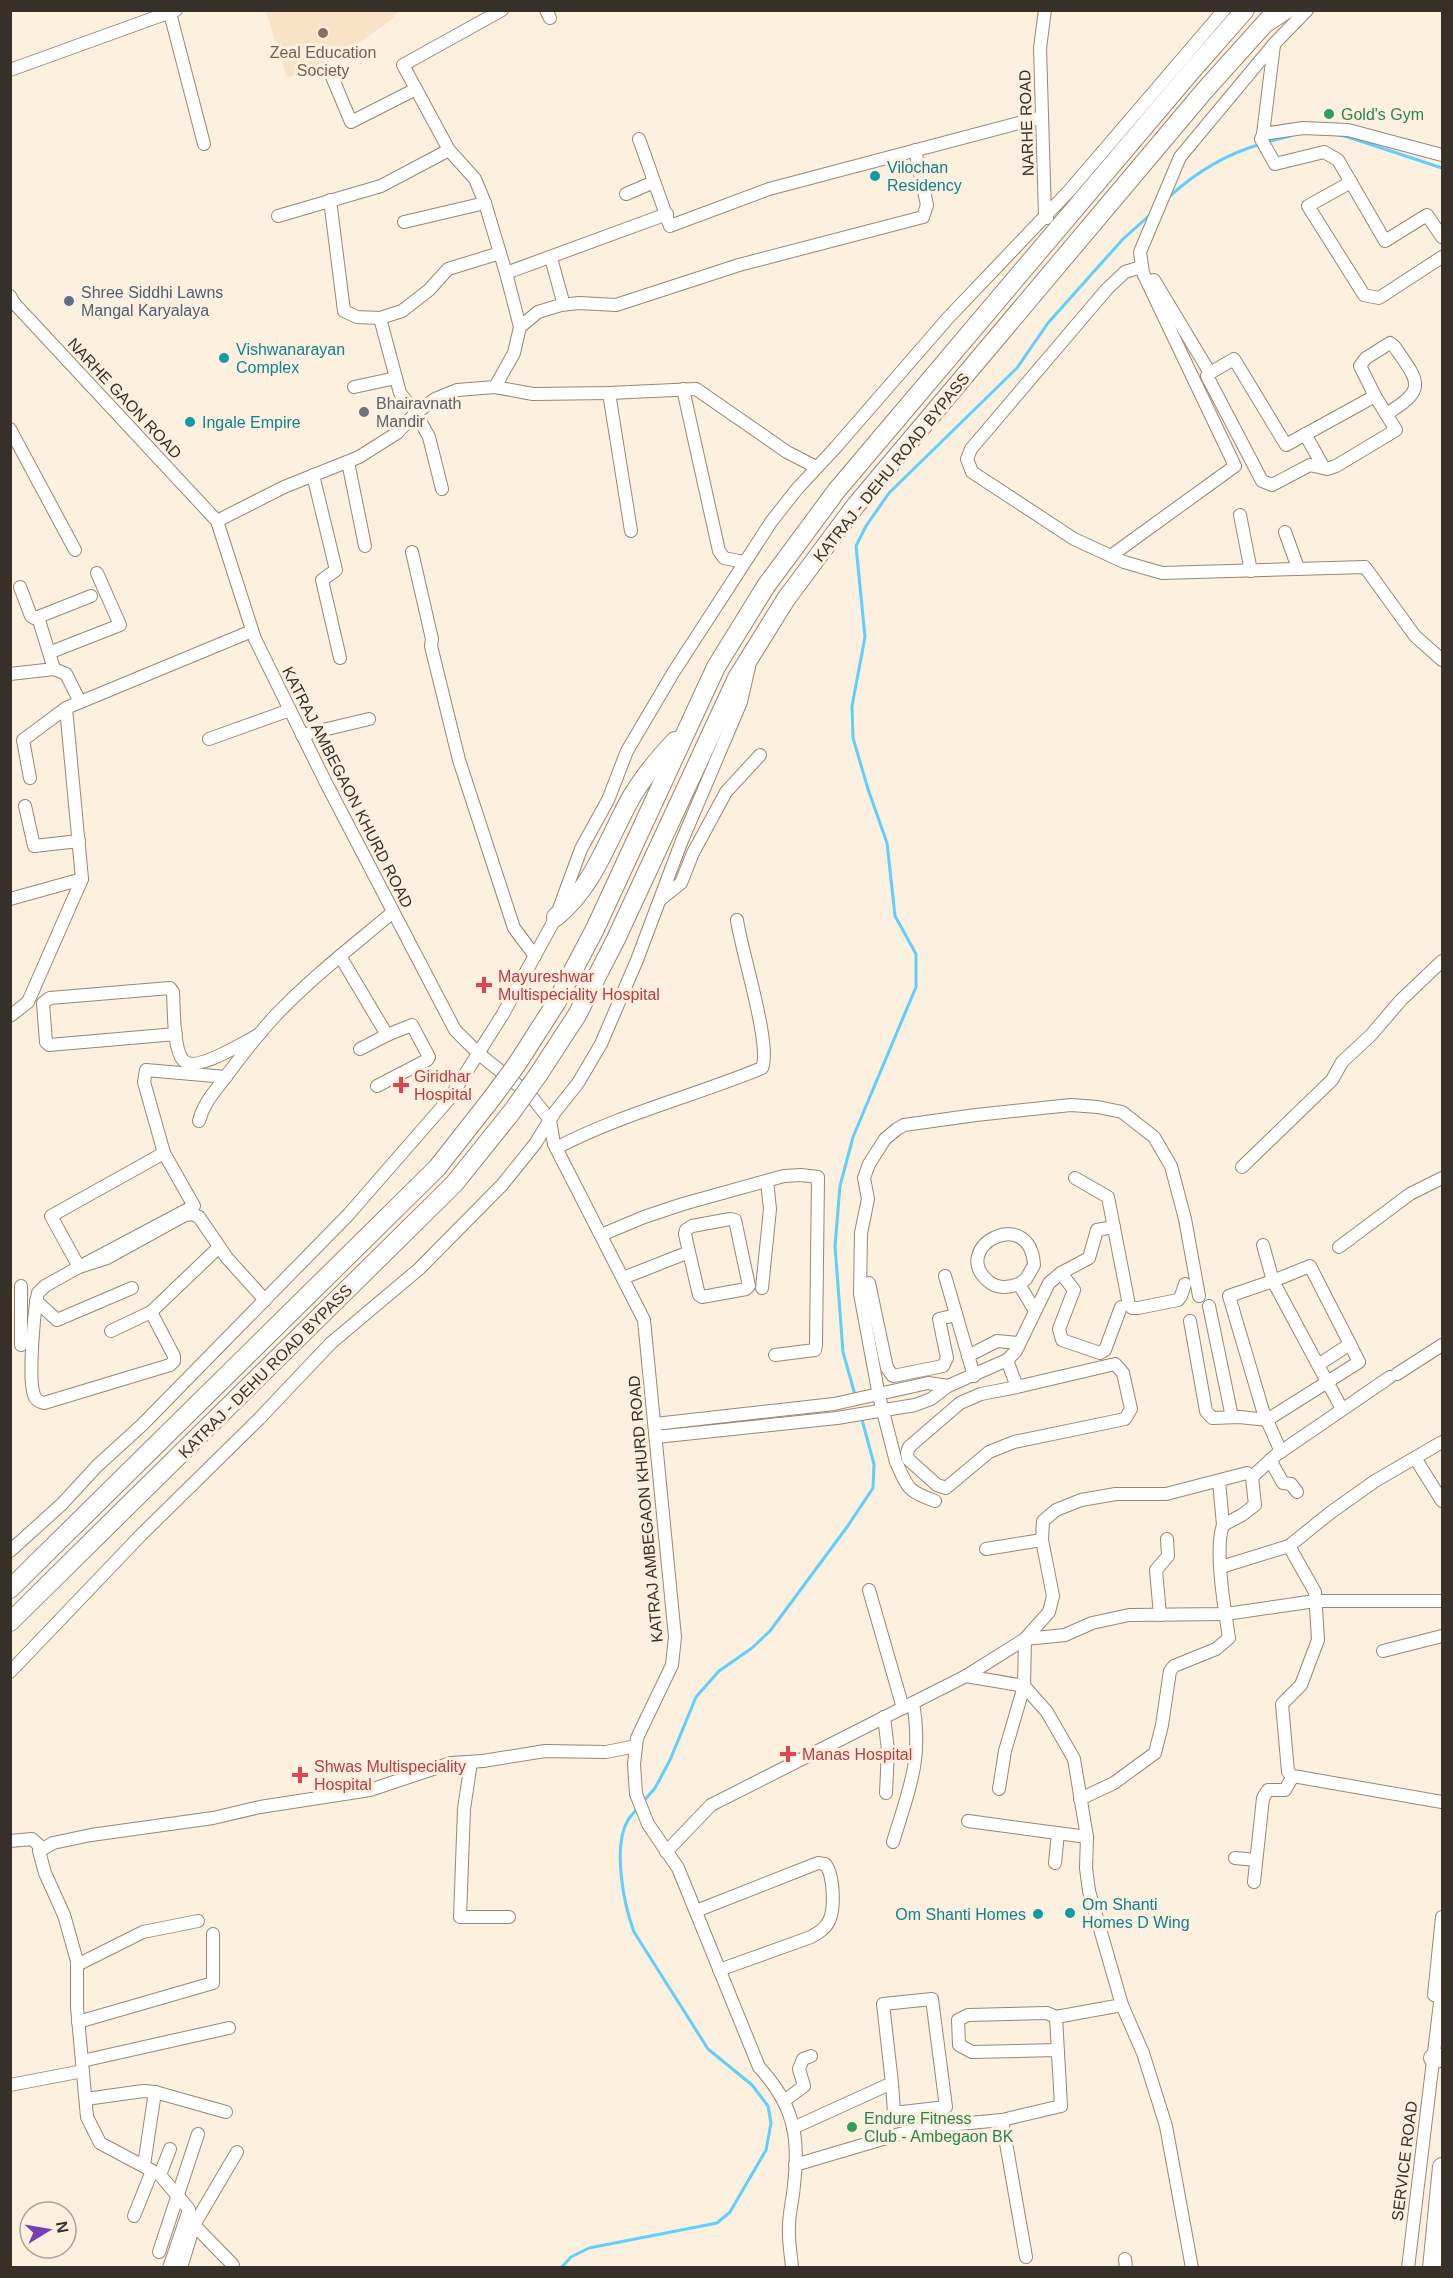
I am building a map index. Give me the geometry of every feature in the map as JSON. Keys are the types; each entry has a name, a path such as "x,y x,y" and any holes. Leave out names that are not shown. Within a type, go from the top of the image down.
{"highway":[{"name":"KATRAJ - DEHU ROAD BYPASS","path":"10,1589 437,1168 492,1098 556,1003 595,929 716,667 760,596 830,500 1245,10"},
{"name":"KATRAJ - DEHU ROAD BYPASS","path":"10,1623 454,1184 511,1113 577,1015 611,949 737,678 786,599 856,505 1277,10"},
{"path":"556,917 572,904 599,865 632,796 653,764 686,730"},
{"path":"1432,2268 1443,2167"}],"street":[{"path":"495,387 514,353 520,327 506,273 485,203 475,179 449,150 403,64 502,10"},
{"name":"NARHE ROAD","path":"1045,10 1040,48 1045,215 1055,232"},
{"path":"10,1551 62,1504 97,1466 142,1425 348,1215 450,1098 503,1014 556,917 581,849 608,800 627,751 673,672 771,522 816,467 948,318 1069,191 1224,10"},
{"path":"1260,29 1292,10"},
{"path":"1112,555 1235,466 1142,270 1140,252 1180,157 1274,44 1307,10"},
{"path":"10,70 173,12 204,144"},
{"path":"1274,44 1262,137 1275,164 1324,152 1338,160 1385,241 1427,215 1443,237"},
{"path":"330,72 351,122 416,89"},
{"path":"1217,78 1245,79"},
{"path":"639,139 670,226 769,189 1042,117"},
{"path":"1262,137 1303,128 1348,130 1443,155"},
{"path":"278,216 389,182 449,150"},
{"path":"520,327 538,312 561,305 579,303 616,305 739,264 923,217 927,205 915,150"},
{"path":"626,194 654,182"},
{"path":"1350,182 1308,206 1364,295 1379,298 1443,257"},
{"path":"330,200 344,311 357,317 380,318 402,311 429,290 448,269 500,253"},
{"path":"404,222 485,203"},
{"path":"506,273 667,214"},
{"path":"551,258 562,298"},
{"path":"1210,373 1152,276 1142,270 1125,272 1107,289 971,448 967,459 972,472 1074,539 1124,562 1162,573 1365,567 1415,636 1443,660"},
{"name":"NARHE GAON ROAD","path":"12,301 217,521"},
{"path":"380,318 400,393 416,413 429,437 442,489"},
{"path":"1375,396 1286,445 1234,359 1207,376 1262,481 1272,485 1310,465 1324,468 1336,466 1396,430 1386,414 1375,396 1360,366 1376,351 1390,343 1413,374 1415,382 1407,402 1386,414"},
{"path":"354,387 396,378"},
{"path":"217,521 284,487 359,457 397,433 416,413 435,399 457,390 495,387 533,394 696,389 787,452 816,467"},
{"path":"683,389 719,551 724,558 744,562"},
{"path":"609,393 631,531"},
{"path":"10,429 75,550"},
{"path":"1305,434 1324,468"},
{"path":"348,462 366,546"},
{"path":"313,476 336,570 322,579 340,658"},
{"path":"1240,515 1251,571"},
{"name":"KATRAJ AMBEGAON KHURD ROAD","path":"217,521 252,631 302,735 455,1030 478,1053 531,1096 550,1120 556,1148 644,1320 675,1637 672,1665 646,1716 636,1746 634,1764 636,1794 648,1824 678,1868 759,2067 776,2086 784,2101 796,2137 789,2226 792,2268"},
{"path":"1285,532 1298,568"},
{"path":"412,552 432,639 431,646 459,760 514,928 535,956"},
{"path":"51,652 120,624 97,573"},
{"path":"21,587 31,616 34,618 90,596"},
{"path":"38,617 51,652 54,669"},
{"path":"30,778 23,740 66,708 252,631"},
{"path":"10,1672 141,1535 259,1419 331,1343 419,1269 502,1185 535,1144 578,1083 601,1044 661,899 681,843 741,702 752,655"},
{"path":"10,674 54,669 66,674 80,702"},
{"path":"10,1016 28,1002 82,879 66,708"},
{"path":"209,739 290,710"},
{"path":"302,735 369,719"},
{"path":"661,899 681,883 693,853 726,792 760,755"},
{"path":"25,806 34,846 79,841"},
{"path":"10,899 82,879"},
{"path":"199,1121 202,1109 258,1035 313,979 393,912"},
{"path":"556,1148 621,1120 762,1068 765,1061 762,1038 737,920"},
{"path":"340,956 387,1035"},
{"path":"1242,1167 1332,1080 1342,1062 1371,1035 1401,1000 1443,962"},
{"path":"176,1034 49,1045 46,1042 43,1003 50,998 170,988 173,992 176,1034 184,1063 206,1062 258,1035"},
{"path":"360,1049 412,1025 429,1057 377,1086"},
{"path":"151,1312 174,1356 174,1361 170,1365 44,1403 38,1401 34,1395 31,1364 38,1293 45,1286 79,1267 194,1206 164,1153 144,1082 146,1070 226,1077"},
{"path":"934,1501 914,1493 906,1485 896,1462 875,1397 861,1301 861,1233 867,1204 864,1178 869,1164 891,1132 904,1125 976,1114 1071,1105 1122,1112 1154,1137 1171,1166 1185,1219 1199,1296"},
{"path":"79,1267 51,1216 164,1153"},
{"path":"601,1235 644,1216 784,1176 818,1177 815,1350 775,1355"},
{"path":"1075,1178 1108,1197 1128,1302 1132,1308 1178,1300 1185,1284"},
{"path":"1339,1247 1410,1194 1443,1178"},
{"path":"762,1288 770,1209 767,1181"},
{"path":"79,1267 107,1258 184,1215 192,1214 199,1217 219,1247 265,1300"},
{"path":"735,1220 749,1286 746,1289 702,1297 699,1295 689,1252 686,1230 692,1226 735,1220"},
{"path":"656,1430 837,1418 879,1412 930,1399 948,1386 1007,1359 1019,1343 1044,1290 1061,1272 1089,1258 1097,1230 1114,1227"},
{"path":"1004,1233 1014,1235 1029,1246 1034,1265 1026,1279 1019,1284 1010,1288 1000,1287 992,1284 982,1275 978,1256 984,1244 991,1238 1004,1233"},
{"path":"1263,1245 1273,1281 1342,1409"},
{"path":"111,1331 151,1312 219,1247"},
{"path":"623,1278 689,1252"},
{"path":"1190,1321 1206,1411 1212,1419 1232,1417 1267,1420 1359,1362 1310,1266 1229,1296 1267,1420 1281,1452"},
{"path":"1061,1272 1074,1290 1059,1329 1062,1340 1100,1353 1105,1350 1121,1306"},
{"path":"945,1276 974,1376"},
{"path":"869,1283 886,1368 893,1376 943,1366 946,1358 939,1319 956,1315"},
{"path":"1019,1284 1035,1311"},
{"path":"19,1345 21,1286"},
{"path":"36,1301 57,1320 132,1288"},
{"path":"1209,1306 1232,1417"},
{"path":"968,1356 997,1341 1019,1343"},
{"path":"1318,1365 1350,1344"},
{"path":"1223,1525 1255,1505 1252,1477 1270,1460 1342,1409 1443,1345"},
{"path":"1007,1359 1017,1387"},
{"path":"1115,1365 1123,1373 1131,1410 1125,1419 1014,1442 989,1452 946,1488 937,1485 908,1459 909,1447 960,1403 981,1394 1017,1387 1115,1365"},
{"path":"656,1430 875,1397 928,1383 948,1386"},
{"path":"1221,1567 1289,1546 1375,1481 1443,1442"},
{"path":"1415,1458 1443,1501"},
{"path":"1270,1460 1283,1483 1291,1484 1297,1492"},
{"path":"666,1852 711,1805 966,1676 1025,1639 1052,1605 1053,1596 1042,1540 1043,1521 1056,1510 1072,1503 1116,1494 1156,1495 1247,1473"},
{"path":"1080,1798 1114,1783 1155,1753 1162,1725 1170,1671 1174,1666 1216,1648 1229,1638 1221,1567 1220,1533 1223,1525 1219,1481"},
{"path":"1160,1615 1156,1570 1168,1556 1167,1539"},
{"path":"986,1550 1042,1540"},
{"path":"1289,1546 1313,1587 1318,1640 1301,1685 1282,1704 1288,1772 1293,1776 1443,1802"},
{"path":"869,1590 918,1730 913,1778 892,1842"},
{"path":"1025,1639 1065,1635 1092,1623 1129,1615 1226,1614 1315,1601 1443,1601"},
{"path":"1383,1651 1443,1636"},
{"path":"999,1789 1005,1751 1024,1686 1025,1639"},
{"path":"966,1676 1024,1686 1047,1712 1074,1760 1086,1837 1089,1891 1122,2005 1143,2053 1166,2126 1192,2268"},
{"path":"884,1717 888,1750 886,1793"},
{"path":"233,2265 194,2225 189,2210 178,2195 152,2170 100,2143 87,2117 78,2022 77,1965 64,1915 45,1874 39,1851 53,1843 91,1835 213,1818 370,1790 451,1763 545,1751 606,1752 636,1746"},
{"path":"471,1762 464,1809 460,1917 508,1917"},
{"path":"1254,1882 1265,1793 1268,1790 1285,1790 1293,1776"},
{"path":"968,1821 1086,1837"},
{"path":"1055,1863 1058,1833"},
{"path":"10,1841 32,1839 43,1848"},
{"path":"1235,1858 1257,1860"},
{"path":"696,1911 818,1863 825,1864 830,1869 831,1918 824,1929 811,1937 719,1970"},
{"path":"1437,2034 1431,2014 1443,1917"},
{"path":"77,1965 143,1932 198,1921"},
{"path":"78,2022 213,1983 213,1934"},
{"name":"SERVICE ROAD","path":"1408,2268 1438,2058 1437,2034 1443,1986"},
{"path":"932,1999 946,2107 894,2113 892,2083 882,2004 932,1999"},
{"path":"1057,2050 972,2052 959,2046 958,2020 968,2015 1047,2013 1056,2017 1122,2005"},
{"path":"795,2165 910,2131 1002,2120 1061,2106 1056,2017"},
{"path":"10,2085 229,2028"},
{"path":"784,2101 804,2086 799,2069 803,2059 811,2056"},
{"path":"793,2128 892,2083"},
{"path":"86,2100 143,2091 155,2092 226,2112"},
{"path":"134,2216 152,2170 155,2092"},
{"path":"1002,2120 1026,2257"},
{"path":"159,2252 198,2134"},
{"path":"152,2170 170,2149"},
{"path":"181,2268 194,2225 237,2152"},
{"path":"169,2268 189,2210"}],"shaded area":[{"name":"Zeal Education Society","path":"266,10 398,11 392,19 353,47 323,64 287,78"}],"waterway":[{"path":"1338,135 1442,168"},
{"path":"1267,142 1290,136"},
{"path":"1169,197 1212,165 1261,144"},
{"path":"855,1395 843,1352 835,1246 840,1186 853,1137 916,987 916,954 895,916 887,843 853,738 852,706 865,637 856,546 866,526 889,493 1017,368 1048,323 1123,239 1151,214"},
{"path":"643,1802 655,1788 670,1760 696,1697 719,1671 752,1648 770,1631 873,1488 874,1464 861,1416"},
{"path":"561,2268 571,2257 589,2248 717,2223 730,2212 766,2150 771,2123 768,2106 752,2085 708,2049 634,1932 623,1892 620,1860 623,1831 637,1809"}],"place":[{"name":"Zeal Education Society","path":"323,33"},
{"name":"Gold's Gym","path":"1329,114"},
{"name":"Vilochan Residency","path":"875,176"},
{"name":"Shree Siddhi Lawns Mangal Karyalaya","path":"69,301"},
{"name":"Vishwanarayan Complex","path":"224,358"},
{"name":"Bhairavnath Mandir","path":"364,412"},
{"name":"Ingale Empire","path":"190,422"},
{"name":"Mayureshwar Multispeciality Hospital","path":"484,985"},
{"name":"Giridhar Hospital","path":"401,1085"},
{"name":"Manas Hospital","path":"788,1754"},
{"name":"Shwas Multispeciality Hospital","path":"300,1775"},
{"name":"Om Shanti Homes D Wing","path":"1070,1913"},
{"name":"Om Shanti Homes","path":"1038,1914"},
{"name":"Endure Fitness Club - Ambegaon BK","path":"852,2127"}]}
